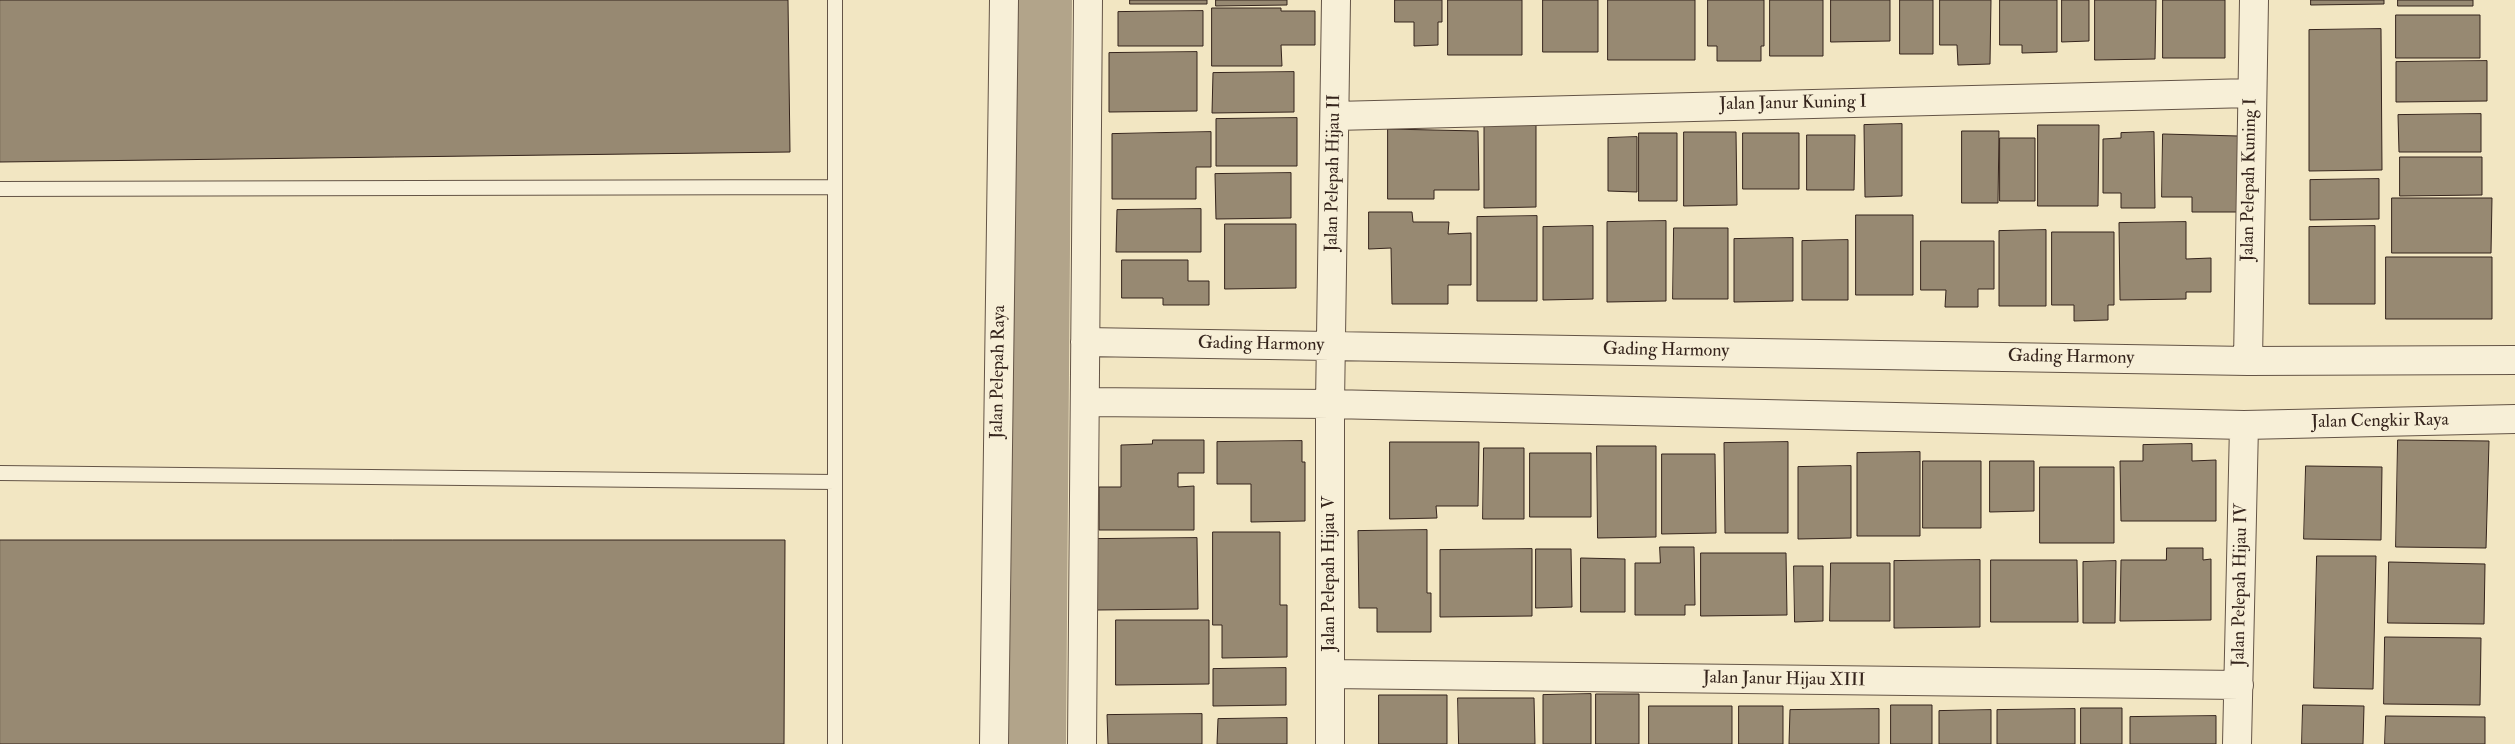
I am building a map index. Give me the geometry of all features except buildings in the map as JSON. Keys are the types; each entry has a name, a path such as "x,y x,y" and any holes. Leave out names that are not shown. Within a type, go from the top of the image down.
{"street":[{"name":"Jalan Pelepah Raya","path":"994,744 1004,0"},
{"path":"1082,744 1088,0"},
{"name":"Jalan Pelepah Hijau II","path":"1330,404 1336,0"},
{"name":"Jalan Pelepah Kuning I","path":"2248,361 2254,0"},
{"name":"Jalan Janur Kuning I","path":"1335,116 2251,93"},
{"name":"Gading Harmony","path":"1085,342 2248,361"},
{"path":"2248,361 2515,360"},
{"path":"1085,402 1330,404 2244,425"},
{"name":"Jalan Pelepah Hijau V","path":"1330,404 1330,744"},
{"name":"Jalan Cengkir Raya","path":"2244,425 2515,419"},
{"name":"Jalan Pelepah Hijau IV","path":"2237,744 2244,425"},
{"name":"Jalan Janur Hijau XIII","path":"1330,674 2239,686"}],"lane":[{"path":"835,0 835,744"},
{"path":"0,189 835,187"},
{"path":"0,472 836,482"}],"waterway":[{"path":"1034,744 1040,0"}]}
